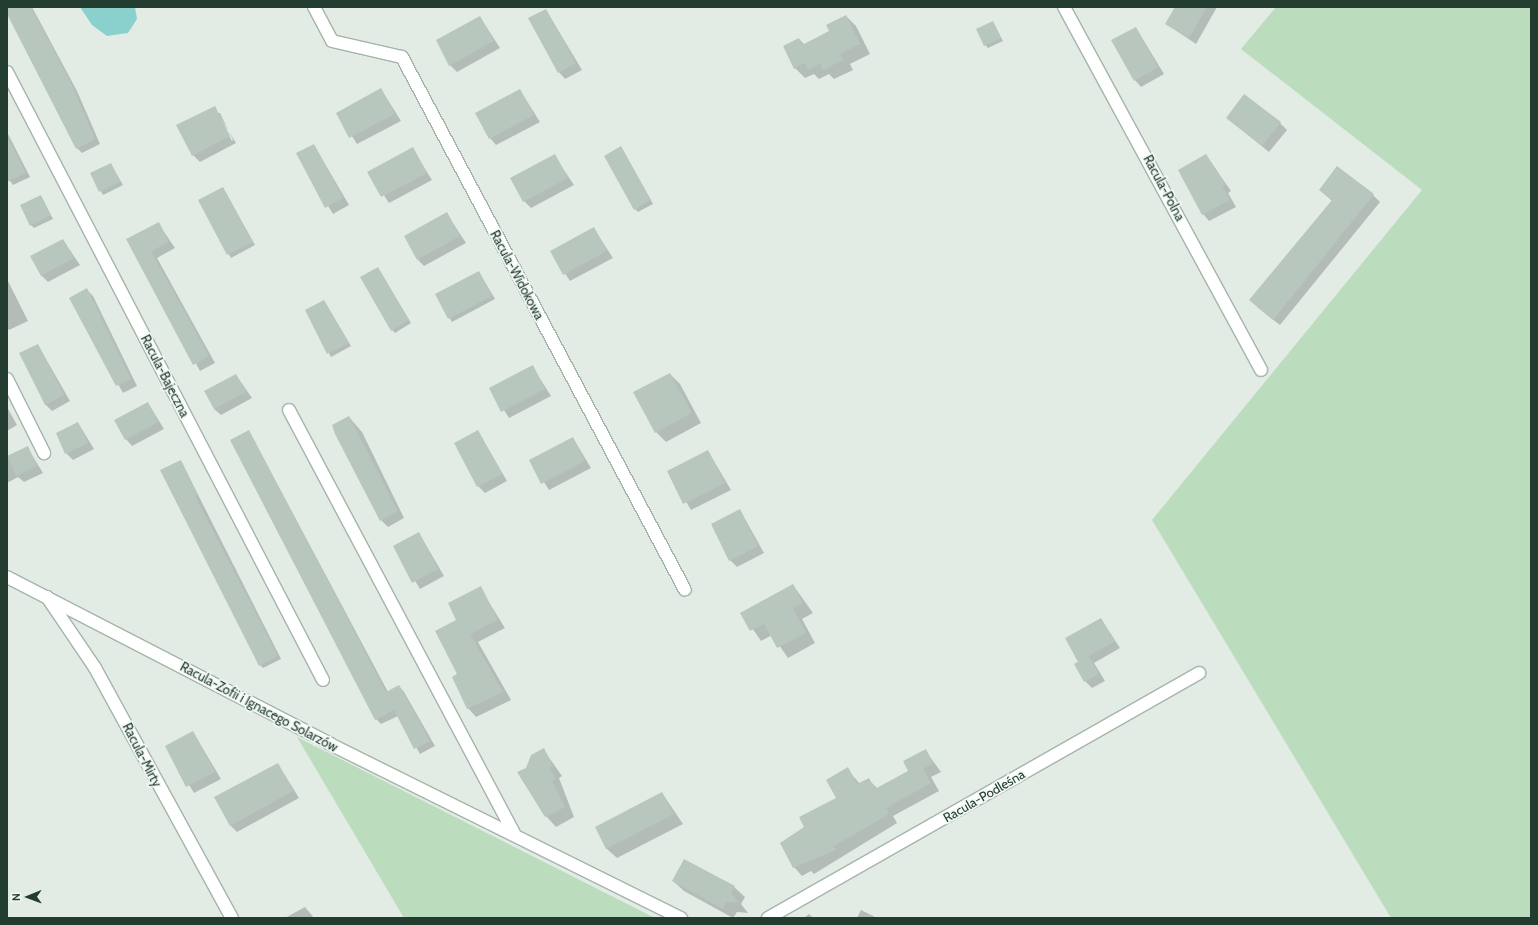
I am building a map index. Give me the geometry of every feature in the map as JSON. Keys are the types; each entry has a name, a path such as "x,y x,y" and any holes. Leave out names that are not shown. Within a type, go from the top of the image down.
{"street":[{"name":"Racula-Widokowa","path":"314,7 332,41 402,57 685,590"},
{"name":"Racula-Polna","path":"1064,7 1261,370"},
{"name":"Racula-Bajeczna","path":"7,72 322,680"},
{"path":"7,379 44,453"},
{"path":"289,410 513,832"},
{"name":"Racula-Zofii i Ignacego Solarzów","path":"7,576 330,744 513,832 681,918"},
{"name":"Racula-Mirty","path":"47,596 95,668 232,918"},
{"name":"Racula-Podleśna","path":"768,918 1200,673"}],"green space":[{"path":"1276,7 1531,7 1531,918 1391,918 1152,520 1422,190 1241,49"},
{"path":"297,737 655,918 404,918"}],"water":[{"path":"80,7 135,7 137,19 128,33 107,36 92,25"}],"building":[{"path":"7,7 31,7 72,85 95,139 76,149 7,14"},
{"path":"1175,7 1207,7 1189,38 1165,24"},
{"path":"546,9 576,63 558,73 528,18"},
{"path":"846,15 860,44 840,54 843,60 823,70 820,64 808,70 805,63 794,69 783,46 799,38 802,45 829,31 826,25"},
{"path":"480,16 494,41 449,66 436,40"},
{"path":"993,21 1001,38 984,46 976,29"},
{"path":"1136,27 1158,67 1134,81 1111,40"},
{"path":"381,88 395,114 349,138 336,113"},
{"path":"520,89 534,115 489,139 475,113"},
{"path":"1244,94 1281,122 1262,146 1226,118"},
{"path":"215,106 230,136 192,156 176,125"},
{"path":"7,136 26,173 7,182"},
{"path":"314,144 343,198 325,208 296,153"},
{"path":"621,146 651,200 634,210 604,156"},
{"path":"413,147 427,173 381,197 367,172"},
{"path":"555,154 568,178 523,202 510,178"},
{"path":"1206,154 1226,185 1222,186 1230,200 1202,215 1178,170"},
{"path":"111,163 120,182 99,192 90,173"},
{"path":"1337,166 1374,194 1273,320 1249,300 1332,200 1319,190"},
{"path":"223,187 253,242 227,255 198,200"},
{"path":"41,195 51,215 30,226 20,205"},
{"path":"447,212 460,236 417,260 404,236"},
{"path":"159,222 169,242 151,251 209,356 193,365 126,239"},
{"path":"594,227 607,251 563,275 550,251"},
{"path":"63,239 74,258 41,276 30,256"},
{"path":"378,267 409,320 391,331 360,277"},
{"path":"479,271 492,296 448,319 435,294"},
{"path":"87,288 131,379 116,386 69,298"},
{"path":"324,300 349,343 327,354 305,310"},
{"path":"38,344 64,395 45,405 19,353"},
{"path":"533,365 545,389 501,412 489,388"},
{"path":"670,373 692,413 655,433 633,392"},
{"path":"236,374 246,392 214,409 204,391"},
{"path":"148,402 158,422 125,440 114,420"},
{"path":"349,416 398,511 380,521 335,434 332,425"},
{"path":"78,422 88,443 65,454 56,433"},
{"path":"249,430 386,692 399,685 430,741 414,749 394,710 375,720 230,440"},
{"path":"478,430 502,474 477,487 454,443"},
{"path":"573,437 585,461 541,484 529,460"},
{"path":"28,446 37,466 16,476 7,456"},
{"path":"708,450 725,483 683,504 667,471"},
{"path":"181,460 198,495 195,496 278,656 259,666 160,470"},
{"path":"740,509 758,546 729,561 711,524"},
{"path":"419,532 438,569 412,583 393,546"},
{"path":"793,584 803,603 793,608 806,633 777,648 764,624 750,631 740,613"},
{"path":"481,586 498,620 470,634 503,692 467,709 452,677 457,674 435,631 456,620 448,603"},
{"path":"1101,618 1115,641 1078,662 1065,638"},
{"path":"1089,656 1099,674 1084,682 1074,664"},
{"path":"193,731 215,772 186,787 165,746"},
{"path":"544,748 553,766 550,767 555,779 552,781 565,807 545,817 517,772 526,768 531,755"},
{"path":"926,749 933,763 923,769 931,783 886,808 889,814 834,846 836,850 793,868 780,843 804,827 799,817 836,798 826,780 848,767 857,784 869,778 875,789 908,771 903,761"},
{"path":"278,763 293,791 230,826 214,797"},
{"path":"662,792 674,814 606,849 595,827"},
{"path":"684,859 735,886 731,893 739,903 726,902 723,909 672,881"}]}
